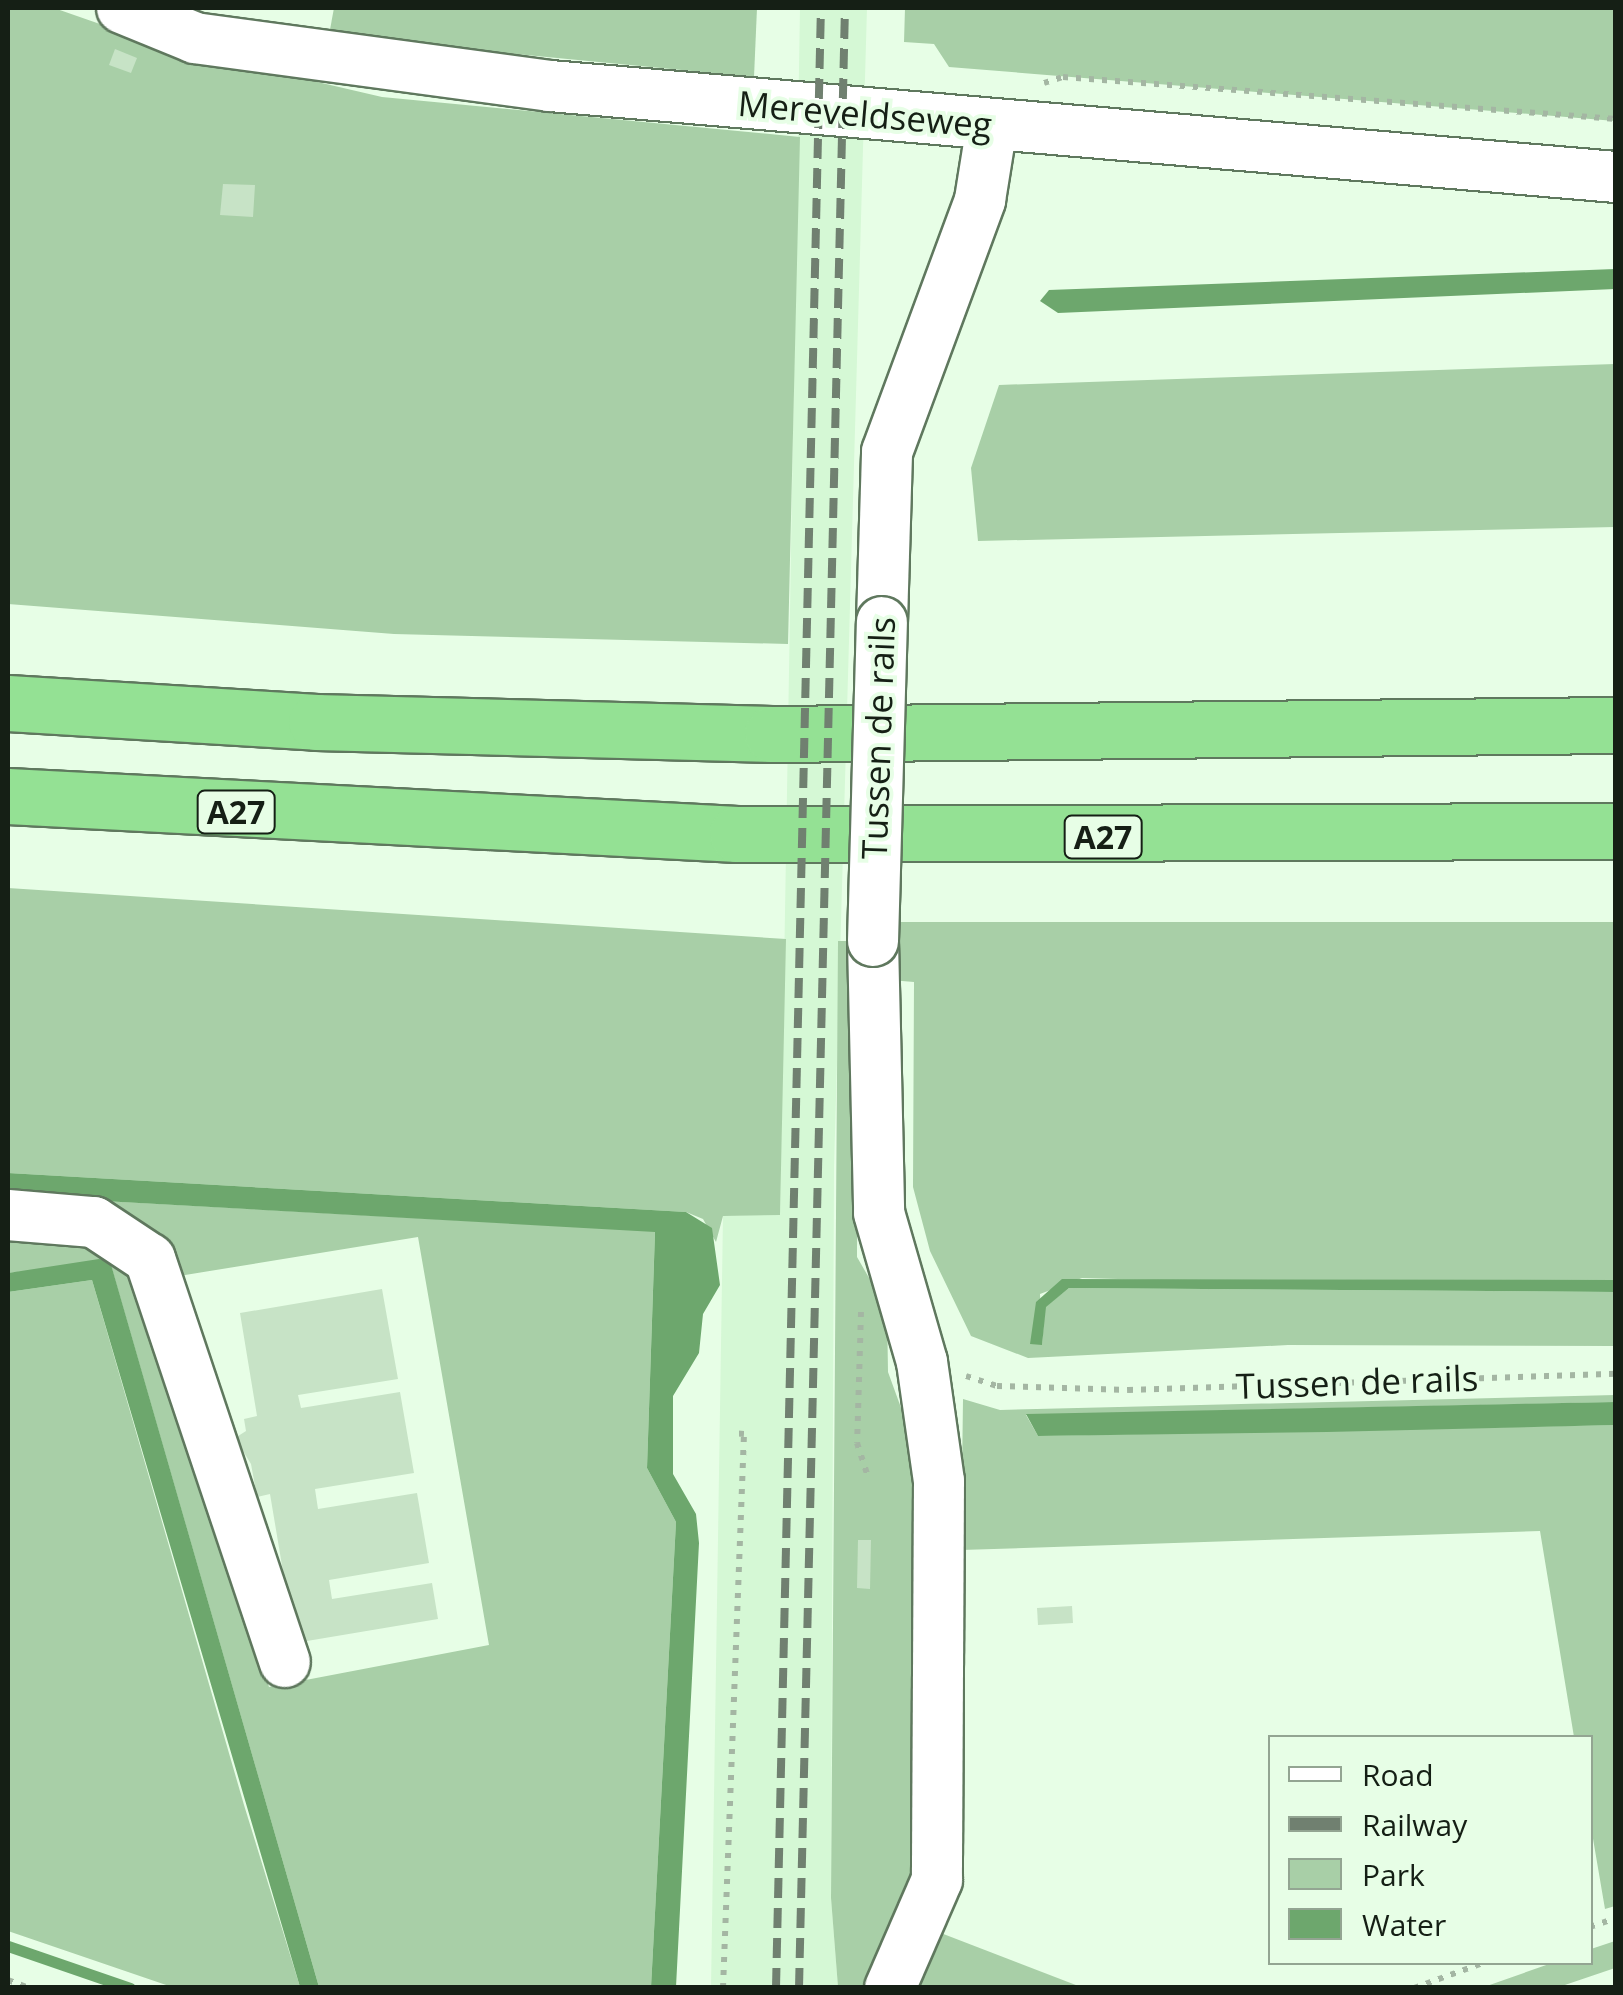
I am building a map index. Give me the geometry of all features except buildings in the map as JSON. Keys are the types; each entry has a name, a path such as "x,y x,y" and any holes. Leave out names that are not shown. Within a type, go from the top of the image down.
{"highway":[{"path":"1479,729 1616,700"},
{"path":"8,703 560,730 1479,729 1616,725"},
{"name":"A27","path":"8,796 706,833 1532,834 1616,830"},
{"name":"A27","path":"1532,834 1616,848"}],"street":[{"name":"Mereveldseweg","path":"122,8 195,38 530,84 1616,177"},
{"name":"Tussen de rails","path":"890,1988 938,1880 939,1481 922,1362 880,1213 873,941 887,452 980,200 1014,127"},
{"path":"8,1214 94,1222 150,1259 285,1662"}],"path":[{"path":"1014,127 1037,86 1064,77 1616,119"},
{"path":"860,1330 857,1443 868,1477"},
{"name":"Tussen de rails","path":"922,1362 997,1386 1109,1389 1616,1374"},
{"path":"723,1988 744,1434 732,1434"},
{"path":"1414,1988 1478,1965"},
{"path":"8,1980 30,1988"}],"shaded area":[{"path":"800,8 867,8 834,1168 831,1898 838,1987 711,1988 723,1216 780,1214"}],"green space":[{"path":"8,8 54,8 163,46 382,97 800,137 788,644 394,634 8,604"},
{"path":"334,8 757,8 754,77 341,37 329,35"},
{"path":"905,8 1615,8 1615,121 949,67 934,44 904,42"},
{"path":"1615,364 1615,527 978,541 971,468 999,385"},
{"path":"8,888 786,939 780,1215 723,1216 716,1242 703,1219 686,1212 8,1173"},
{"path":"890,922 1615,922 1615,1280 1337,1285 1082,1278 1040,1294 1042,1345 1045,1307 1069,1288 1615,1292 1615,1346 1288,1345 1028,1358 971,1336 930,1251 913,1187 914,982 890,980"},
{"path":"838,941 858,941 857,1257 887,1309 888,1372 912,1438 912,1488 926,1533 922,1863 876,1988 838,1987 831,1898"},
{"path":"85,1200 655,1231 647,1468 676,1522 651,1987 319,1987 110,1262 8,1273 8,1229 55,1234 134,1263 269,1687 489,1645 418,1237 179,1276"},
{"path":"92,1280 300,1987 172,1987 8,1931 8,1292"},
{"path":"1615,1395 1615,1402 1026,1415 1038,1436 1615,1425 1615,1906 1605,1909 1593,1839 1593,1735 1574,1735 1540,1531 961,1550 963,1399 1000,1410"},
{"path":"933,1930 1081,1987 903,1988"},
{"path":"1615,1941 1615,1968 1559,1987 1481,1988 1546,1965 1593,1965 1593,1948"}],"water":[{"path":"1615,269 1615,289 1058,313 1040,301 1049,290"},
{"path":"8,1173 686,1212 712,1228 720,1285 703,1314 699,1353 673,1396 673,1474 696,1514 699,1543 676,1987 651,1987 676,1522 647,1468 655,1232 8,1193"},
{"path":"99,1259 110,1261 319,1987 300,1987 92,1280 8,1292 8,1273"},
{"path":"1062,1279 1615,1280 1616,1292 1069,1288 1046,1307 1042,1345 1030,1344 1036,1302"},
{"path":"1615,1402 1615,1425 1327,1432 1038,1436 1026,1414"}],"waterway":[{"path":"8,1946 130,1988"}],"railway":[{"path":"776,1988 821,8"},
{"path":"799,1988 845,8"}]}
